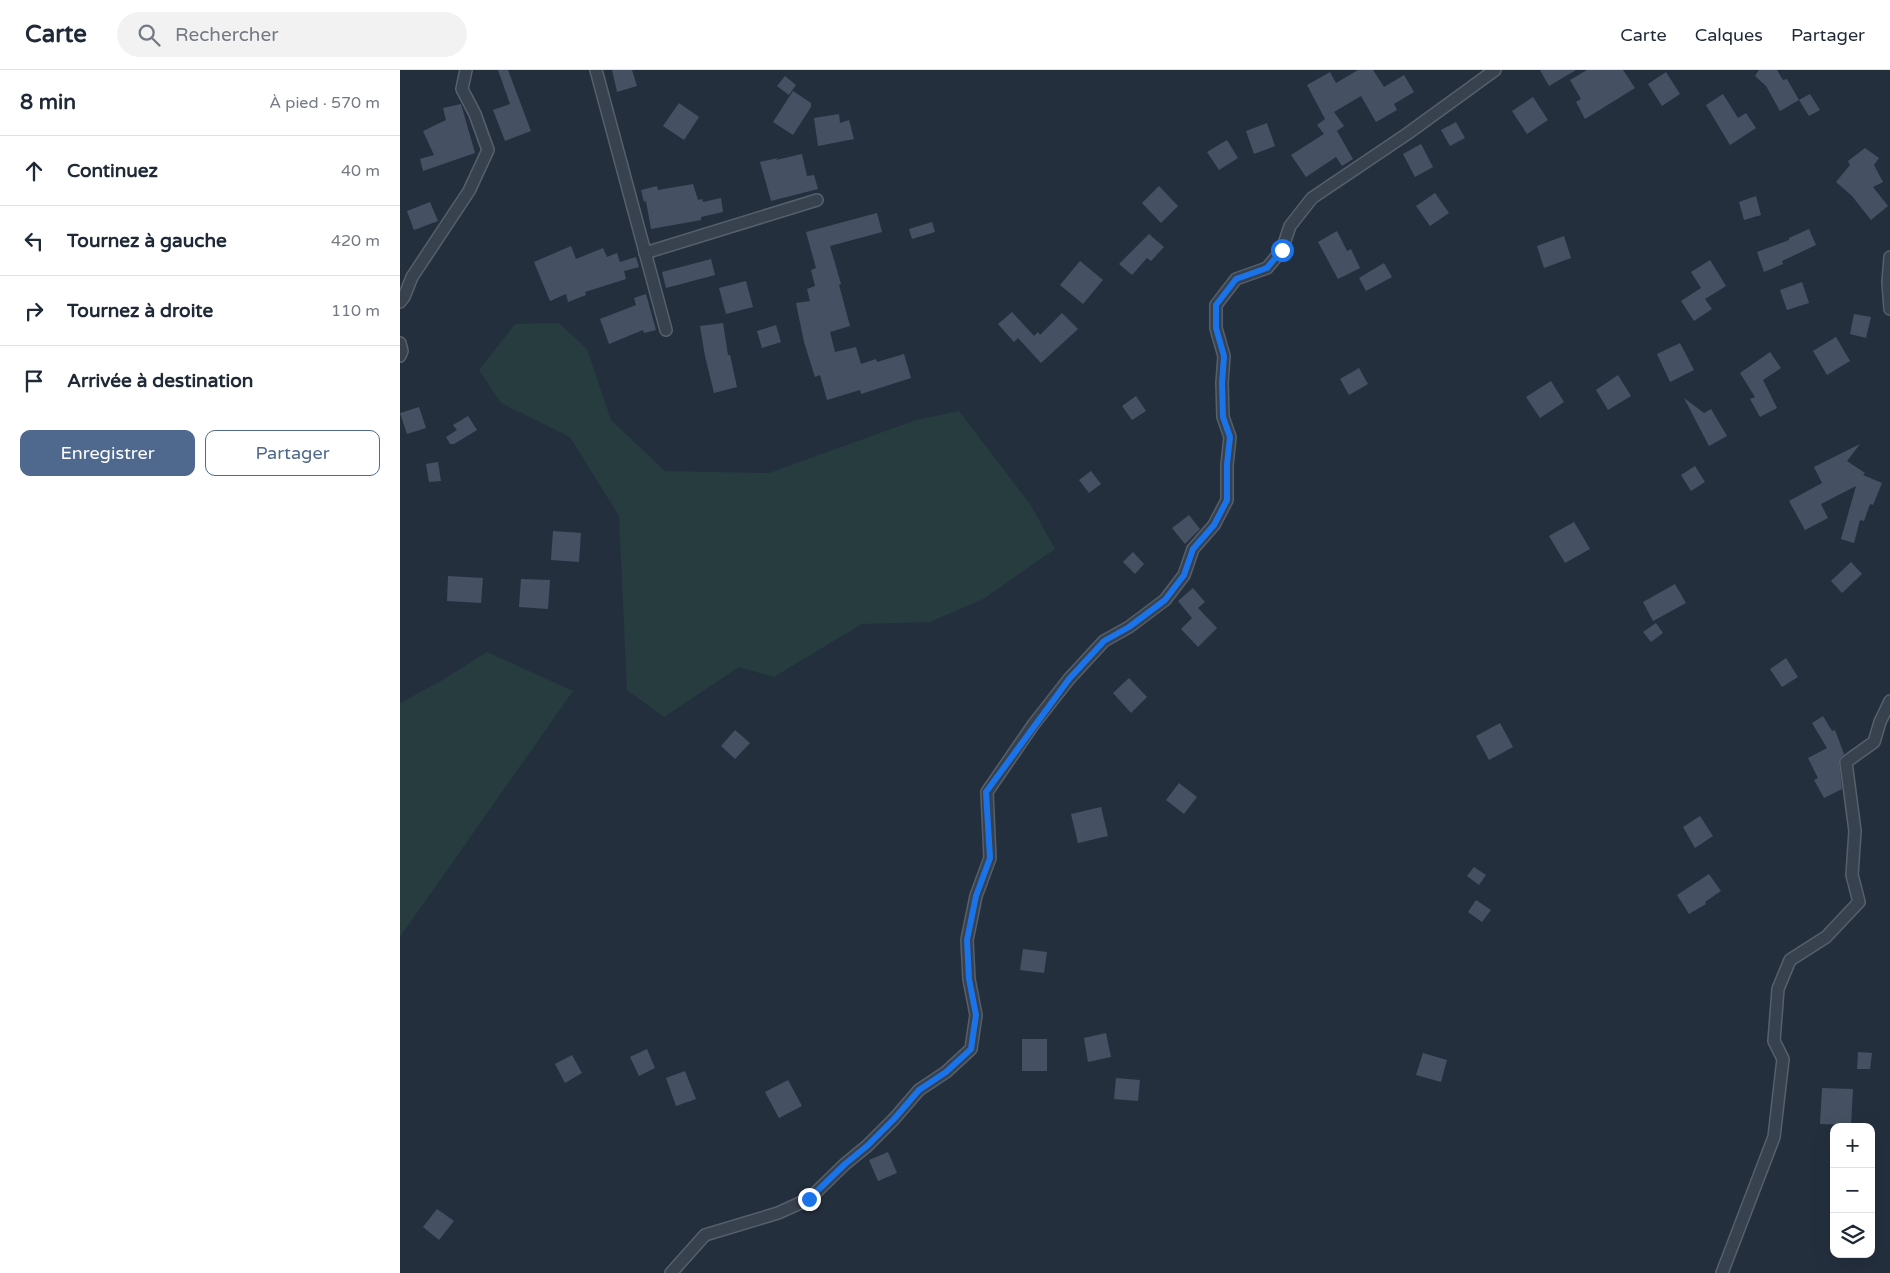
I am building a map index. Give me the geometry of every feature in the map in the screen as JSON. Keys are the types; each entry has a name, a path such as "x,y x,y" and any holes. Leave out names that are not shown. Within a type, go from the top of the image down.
{"street":[{"path":"400,302 412,277 469,191 488,150 475,114 462,89 466,70"},
{"path":"596,70 666,330"},
{"path":"671,1273 705,1235 778,1213 809,1199 845,1164 867,1146 919,1090 946,1072 971,1049 976,1015 969,979 967,940 976,896 990,858 986,792 1069,679 1104,641 1129,627 1165,600 1184,575 1193,549 1214,525 1227,500 1227,464 1230,437 1223,417 1222,383 1224,356 1216,328 1216,305 1236,279 1267,268 1282,250 1290,226 1312,198 1407,134 1495,70"},
{"path":"645,253 817,200"},
{"path":"1890,258 1888,282 1890,309"},
{"path":"400,343 402,351 400,356"},
{"path":"1722,1273 1774,1137 1783,1059 1774,1041 1778,989 1790,960 1826,938 1859,902 1852,875 1855,831 1846,762 1874,742 1880,722 1890,700"}],"green space":[{"path":"559,323 587,349 611,420 665,471 769,473 916,420 959,411 1030,504 1055,549 983,599 930,622 862,624 774,677 739,667 664,717 627,690 619,516 570,437 501,403 479,370 515,324"},
{"path":"487,652 573,691 400,937 400,703 441,681"}],"building":[{"path":"498,70 508,70 531,131 505,141 493,110 510,104"},
{"path":"612,70 632,70 637,86 617,92"},
{"path":"1358,70 1373,70 1384,87 1404,75 1414,92 1394,104 1397,110 1376,122 1361,96 1334,112 1344,126 1337,131 1353,159 1342,166 1336,157 1306,177 1291,155 1324,134 1317,125 1325,119 1307,85 1330,72 1336,83"},
{"path":"1540,70 1576,70 1549,86"},
{"path":"1587,70 1623,70 1635,88 1585,119 1576,102 1581,99 1570,80"},
{"path":"1759,70 1777,70 1783,80 1787,79 1799,100 1780,111 1766,86 1755,76"},
{"path":"1666,72 1680,94 1662,106 1648,84"},
{"path":"785,76 796,85 789,95 777,86"},
{"path":"793,91 811,103 811,107 793,135 773,122"},
{"path":"1723,94 1738,118 1746,113 1756,128 1730,145 1706,105"},
{"path":"1810,94 1820,110 1809,116 1799,100"},
{"path":"1533,97 1548,120 1527,134 1512,111"},
{"path":"679,103 699,117 684,140 663,126"},
{"path":"461,104 475,153 423,171 420,159 434,155 423,131 446,120 443,108"},
{"path":"839,114 840,123 849,120 854,139 818,146 814,118"},
{"path":"1456,122 1465,138 1450,146 1441,130"},
{"path":"1267,123 1275,146 1254,154 1246,131"},
{"path":"1227,140 1238,158 1219,170 1207,152"},
{"path":"1421,144 1433,167 1415,177 1403,154"},
{"path":"1865,148 1879,158 1874,165 1883,182 1873,187 1888,206 1871,220 1852,196 1836,182 1850,165 1848,161"},
{"path":"802,154 807,176 814,175 818,189 771,201 760,162"},
{"path":"693,184 698,200 702,199 703,202 721,198 723,212 701,217 701,220 651,229 646,201 644,202 641,190 657,186 658,190"},
{"path":"1159,186 1178,206 1161,223 1142,203"},
{"path":"1435,193 1449,213 1430,226 1416,206"},
{"path":"1756,196 1761,215 1744,220 1739,202"},
{"path":"430,202 438,221 414,230 407,211"},
{"path":"877,213 882,232 830,246 850,326 830,332 835,352 856,347 861,364 876,359 877,362 904,354 911,378 861,394 860,390 827,400 820,375 815,377 804,342 796,303 810,301 807,289 815,286 811,270 816,268 806,232"},
{"path":"932,222 935,232 912,239 909,229"},
{"path":"1809,229 1816,245 1782,261 1783,264 1764,272 1757,252 1789,240 1789,238"},
{"path":"1337,231 1347,251 1351,249 1360,268 1338,279 1318,242"},
{"path":"1149,234 1164,247 1151,261 1147,258 1132,275 1119,264"},
{"path":"1564,236 1571,258 1544,268 1537,246"},
{"path":"571,246 576,259 603,248 607,257 617,253 620,262 636,257 639,267 624,271 626,279 585,292 586,295 568,302 566,294 550,301 534,262"},
{"path":"711,259 715,275 666,288 662,272"},
{"path":"1710,260 1726,286 1705,299 1712,309 1694,321 1681,301 1701,288 1691,272"},
{"path":"1080,261 1103,280 1083,304 1060,285"},
{"path":"1384,263 1392,277 1366,291 1359,278"},
{"path":"746,281 753,307 726,314 719,288"},
{"path":"1802,282 1809,303 1787,310 1780,290"},
{"path":"646,294 656,330 644,333 643,330 609,344 600,319 636,305 634,298"},
{"path":"1012,312 1034,336 1038,332 1040,335 1062,313 1078,329 1041,363 1018,338 1014,342 998,324"},
{"path":"1854,314 1871,317 1866,338 1850,334"},
{"path":"723,323 728,355 730,355 737,387 714,393 700,326"},
{"path":"776,325 781,342 762,348 757,331"},
{"path":"1836,337 1850,361 1827,375 1813,351"},
{"path":"1680,343 1694,370 1670,382 1657,354"},
{"path":"1770,352 1781,368 1763,380 1777,408 1760,417 1750,399 1755,397 1740,373"},
{"path":"1359,368 1368,384 1349,395 1340,379"},
{"path":"1618,375 1631,396 1608,410 1596,390"},
{"path":"1551,381 1564,402 1540,418 1526,397"},
{"path":"1136,396 1146,411 1132,420 1122,406"},
{"path":"1684,398 1704,413 1711,409 1727,436 1709,446"},
{"path":"419,407 426,428 407,434 400,413"},
{"path":"468,416 477,430 454,444 450,444 446,437 457,430 453,425"},
{"path":"1860,444 1847,461 1865,473 1863,475 1882,483 1873,505 1870,504 1864,521 1860,520 1854,543 1841,539 1856,486 1821,504 1828,518 1805,530 1789,501 1822,483 1814,467"},
{"path":"438,462 441,481 429,482 426,464"},
{"path":"1695,466 1705,482 1691,491 1681,475"},
{"path":"1091,471 1101,484 1089,493 1079,480"},
{"path":"1189,515 1200,529 1185,544 1172,528"},
{"path":"1574,522 1590,549 1565,563 1549,536"},
{"path":"553,531 581,533 579,562 551,560"},
{"path":"1133,552 1144,564 1135,574 1123,562"},
{"path":"1851,562 1862,574 1842,593 1831,581"},
{"path":"448,576 483,578 481,603 447,601"},
{"path":"521,579 550,580 548,609 519,607"},
{"path":"1675,584 1686,603 1653,621 1643,602"},
{"path":"1193,588 1205,602 1198,608 1217,628 1198,647 1181,629 1192,618 1178,601"},
{"path":"1656,623 1663,633 1651,642 1643,632"},
{"path":"1786,658 1798,677 1782,687 1770,669"},
{"path":"1129,678 1147,697 1131,713 1113,693"},
{"path":"1823,716 1832,731 1835,730 1844,754 1839,759 1842,789 1824,798 1814,780 1818,778 1808,758 1827,748 1812,723"},
{"path":"1500,723 1513,747 1489,760 1476,736"},
{"path":"735,730 750,743 735,759 721,746"},
{"path":"1179,783 1197,797 1184,814 1166,800"},
{"path":"1101,807 1108,836 1078,843 1071,814"},
{"path":"1700,816 1713,836 1695,848 1683,827"},
{"path":"1474,867 1486,875 1479,885 1467,876"},
{"path":"1709,874 1721,891 1705,902 1706,904 1689,914 1677,895"},
{"path":"1476,900 1491,910 1482,922 1468,912"},
{"path":"1023,949 1047,952 1044,973 1020,970"},
{"path":"1106,1033 1111,1057 1088,1062 1084,1038"},
{"path":"1022,1039 1047,1039 1047,1071 1022,1071"},
{"path":"647,1049 655,1068 639,1076 630,1057"},
{"path":"1858,1052 1872,1053 1870,1069 1857,1069"},
{"path":"1423,1053 1447,1060 1441,1082 1416,1075"},
{"path":"572,1055 582,1073 565,1083 555,1064"},
{"path":"685,1071 696,1099 676,1106 666,1078"},
{"path":"1116,1078 1140,1080 1138,1101 1114,1099"},
{"path":"788,1080 802,1106 779,1118 765,1092"},
{"path":"1822,1088 1853,1089 1851,1123 1820,1124"},
{"path":"888,1152 897,1173 878,1181 869,1160"},
{"path":"437,1209 454,1221 439,1240 423,1227"}],"route":[{"path":"809,1199 845,1164 867,1146 919,1090 946,1072 971,1049 976,1015 969,979 967,940 976,896 990,858 986,792 1069,679 1104,641 1129,627 1165,600 1184,575 1193,549 1214,525 1227,500 1227,464 1230,437 1223,417 1222,383 1224,356 1216,328 1216,305 1236,279 1267,268 1282,250"}]}
